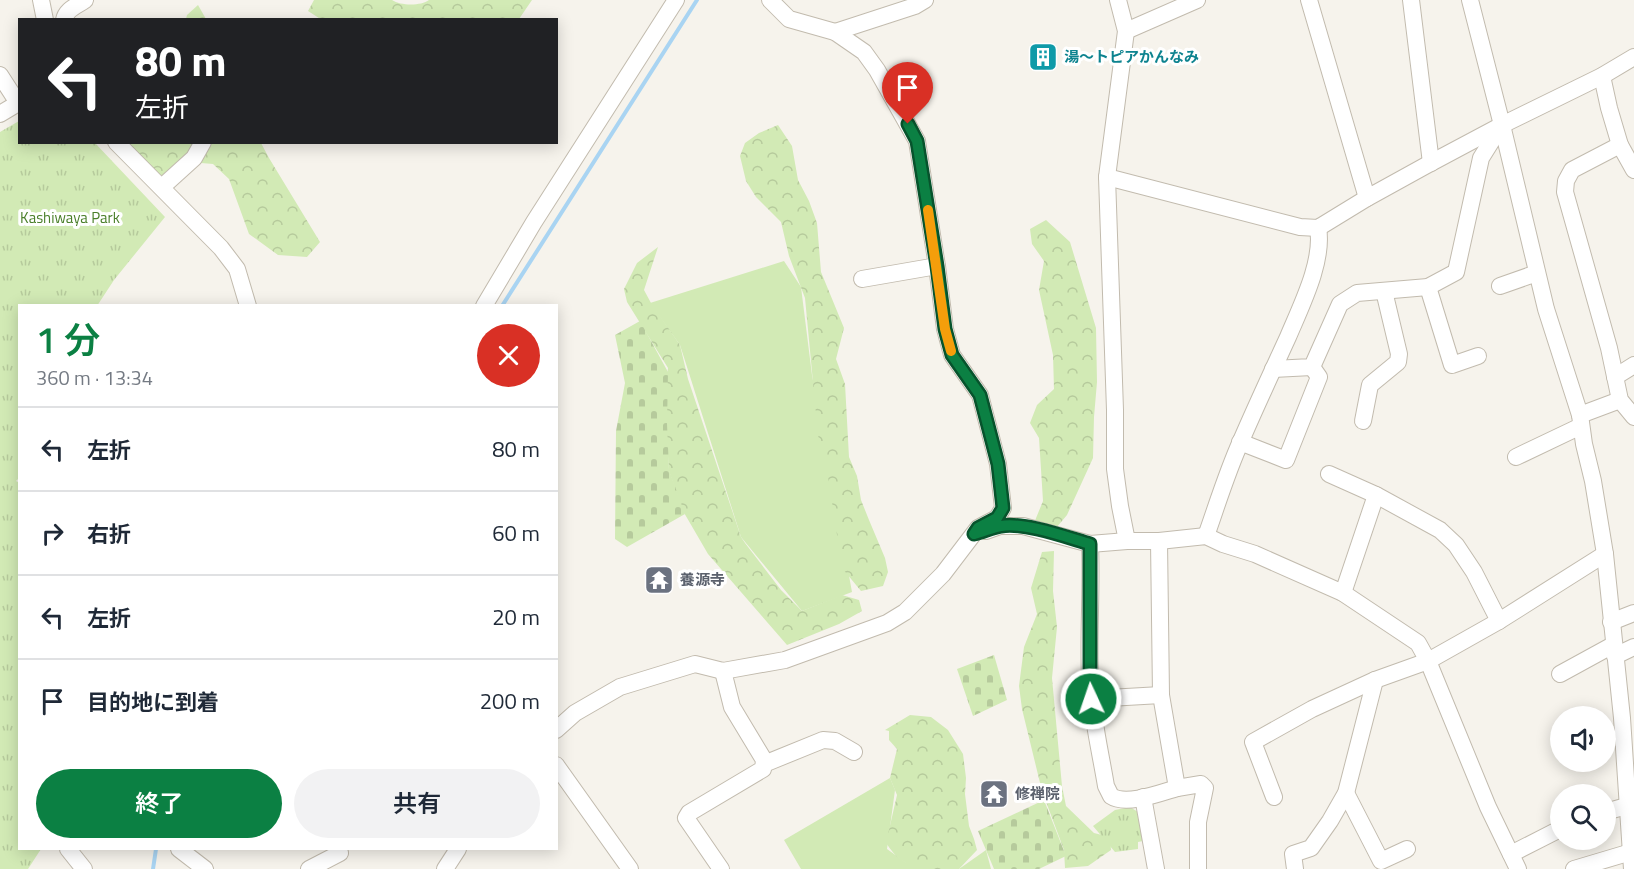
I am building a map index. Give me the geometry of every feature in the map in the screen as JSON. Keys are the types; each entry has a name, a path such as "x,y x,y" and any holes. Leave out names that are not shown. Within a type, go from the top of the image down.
{"street":[{"path":"41,0 45,18"},
{"path":"65,10 85,0"},
{"path":"485,304 534,222 676,0"},
{"path":"558,728 575,713 620,687 695,664 723,671 785,660 886,623 905,612 943,574 978,528 997,518 1003,508 998,464 980,395 952,355 945,329 917,141 877,70 864,52 836,32 789,19 770,0"},
{"path":"836,32 915,6 925,0"},
{"path":"1118,0 1126,31 1107,177 1115,469 1126,541"},
{"path":"1126,31 1197,0"},
{"path":"1310,0 1367,198"},
{"path":"1411,0 1431,163"},
{"path":"1470,0 1545,309 1581,421 1605,554 1614,650 1626,694 1626,759 1631,804 1632,860 1574,869"},
{"path":"1107,177 1300,227 1318,228 1431,163 1602,76 1634,57"},
{"path":"0,75 18,102"},
{"path":"1602,76 1609,108 1634,170"},
{"path":"0,114 18,104"},
{"path":"1312,367 1340,304 1357,293 1428,287 1456,272 1481,158 1502,125"},
{"path":"118,144 221,248 237,269 247,304"},
{"path":"162,187 194,158 202,144"},
{"path":"1626,147 1572,170 1566,181 1565,192 1610,348 1620,400 1634,417"},
{"path":"1206,536 1240,442 1274,369 1311,277 1319,249 1318,228"},
{"path":"862,279 937,266"},
{"path":"1500,286 1537,273"},
{"path":"1428,287 1452,365 1478,356"},
{"path":"1363,421 1370,386 1398,362 1400,354 1384,291"},
{"path":"1615,377 1634,365"},
{"path":"1274,369 1312,367"},
{"path":"1240,442 1286,460 1319,377 1312,367"},
{"path":"1516,457 1620,400"},
{"path":"1329,474 1376,495 1440,530 1456,545 1474,572 1499,621"},
{"path":"1343,593 1376,495"},
{"path":"974,534 1000,526 1023,526 1090,544 1206,536 1255,554 1343,593 1418,643 1488,807 1515,862 1550,836"},
{"path":"1159,541 1161,695 1177,788"},
{"path":"1090,544 1091,699 1106,786 1111,796 1120,800 1202,784 1205,788 1198,822 1198,869"},
{"path":"1274,797 1253,742 1312,710 1376,680 1428,662 1499,621 1605,554"},
{"path":"1611,622 1634,613"},
{"path":"1560,674 1614,650 1634,647"},
{"path":"721,869 686,818 689,813 763,769 764,764 764,760 732,707 723,671"},
{"path":"1295,869 1293,854 1311,848 1346,793 1376,680"},
{"path":"1091,699 1161,695"},
{"path":"764,764 823,740 835,741 854,752"},
{"path":"558,768 630,869"},
{"path":"1346,793 1381,861 1407,849"},
{"path":"1143,797 1156,869"},
{"path":"1616,809 1631,804"},
{"path":"69,850 84,869"},
{"path":"180,850 206,869"},
{"path":"445,869 457,850"},
{"path":"309,869 340,853"}],"green space":[{"path":"314,0 392,0 411,4 429,0 532,0 520,18 319,18 308,11"},
{"path":"198,5 205,18 186,18"},
{"name":"Kashiwaya Park","path":"18,122 18,144 96,144 165,217 114,280 98,304 18,304 18,479 16,481 18,482 18,850 40,850 28,869 0,869 0,132"},
{"path":"778,125 792,146 798,180 817,223 821,272 844,328 836,359 845,384 849,457 857,476 861,500 885,558 888,572 883,586 861,591 842,568 829,482 818,435 805,298 789,256 781,222 756,197 746,181 740,156 745,143 759,133"},
{"path":"117,144 262,144 320,242 307,257 278,255 249,234 229,179 213,164 189,162 167,183"},
{"path":"1046,220 1070,242 1096,328 1097,382 1093,458 1067,515 1051,534 1032,528 1043,501 1039,438 1030,423 1037,405 1054,389 1053,355 1039,290 1044,261 1032,244 1030,229"},
{"path":"658,247 644,290 680,345 688,379 741,537 781,590 802,611 842,595 859,600 862,611 839,624 787,645 708,554 683,511 669,471 664,399 668,368 627,302 624,289 637,263"},
{"path":"784,261 801,287 812,375 852,592 802,611 741,537 680,345 650,303"},
{"path":"640,321 668,372 669,470 685,514 627,547 615,539 616,431 625,383 615,335"},
{"path":"1054,551 1053,591 1057,627 1052,678 1062,786 1066,806 1094,833 1110,837 1111,850 1088,866 1065,868 1064,850 1042,791 1022,709 1019,686 1024,647 1037,614 1031,588 1042,552"},
{"path":"994,655 1007,700 973,716 957,669"},
{"path":"910,715 931,717 948,730 963,754 969,826 977,850 959,869 915,867 901,860 886,843 897,795 890,778 897,749 889,740 889,731 885,730"},
{"path":"890,778 895,790 887,849 905,862 933,869 801,869 784,840"},
{"path":"1044,800 1066,856 1039,869 994,869 978,831"},
{"path":"1130,807 1138,812 1143,841 1138,842 1138,849 1115,852 1093,826 1115,810"},
{"path":"986,850 991,869 959,869"}],"waterway":[{"path":"503,304 697,0"},
{"path":"153,869 156,850"}],"slow traffic":[{"path":"928,210 945,329 951,351"}],"place":[{"name":"湯～トピアかんなみ","path":"1043,57"},
{"name":"養源寺","path":"659,580"},
{"name":"修禅院","path":"994,794"}],"route":[{"path":"908,124 917,141 945,329 952,355 980,395 998,464 1003,508 997,518 978,528 974,534 1000,526 1023,526 1090,544 1091,699"}]}
